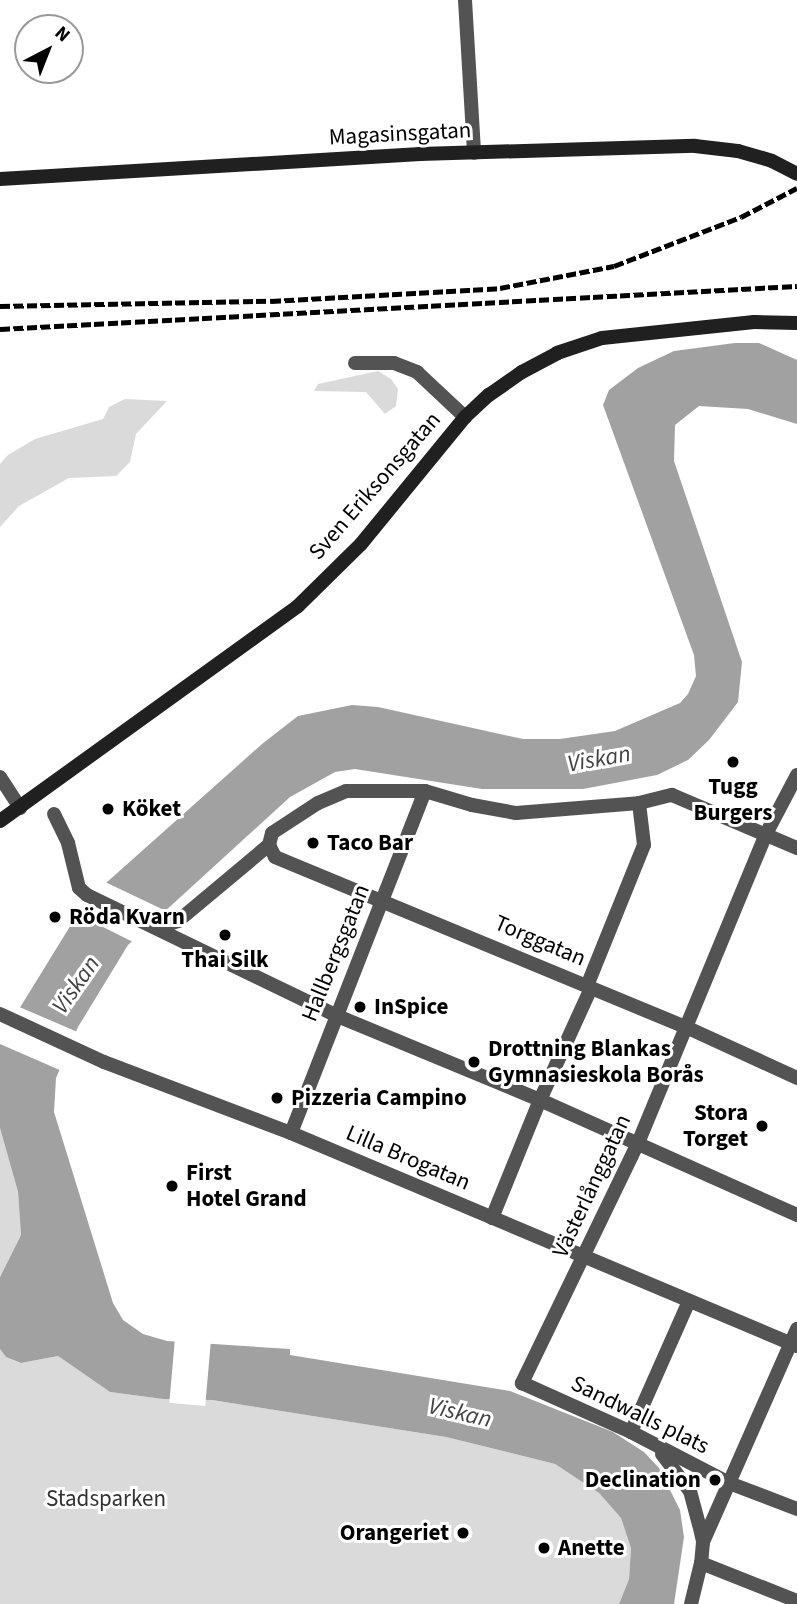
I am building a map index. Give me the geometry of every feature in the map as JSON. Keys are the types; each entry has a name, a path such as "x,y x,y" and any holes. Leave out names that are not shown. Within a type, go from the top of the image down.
{"street":[{"path":"465,0 474,153"},
{"name":"Magasinsgatan","path":"0,179 474,153 695,146 738,151 772,161 797,174"},
{"name":"Sven Eriksonsgatan","path":"0,821 298,606 361,544 465,417 489,395 522,372 556,353 602,338 754,322 797,323"},
{"path":"355,363 394,363 417,372 465,417"},
{"name":"Västerlånggatan","path":"522,1383 638,1143 688,1028 766,834 797,775"},
{"path":"0,777 20,808"},
{"path":"157,928 178,920 269,845 272,833 318,803 346,791 425,791 472,805 516,813 639,803 672,795 797,848"},
{"name":"Hallbergsgatan","path":"290,1133 425,791"},
{"path":"492,1218 589,987 644,845 639,803"},
{"path":"54,814 77,870 79,888 87,895 335,1015 540,1100 797,1215"},
{"name":"Torggatan","path":"269,845 275,857 383,898 688,1028 797,1078"},
{"name":"Lilla Brogatan","path":"0,1014 104,1062 290,1133 794,1345"},
{"path":"631,1432 689,1300"},
{"path":"703,1542 734,1485 794,1345 797,1329"},
{"name":"Sandwalls plats","path":"522,1383 631,1432 734,1485 797,1509"},
{"path":"654,1446 674,1465 690,1491 703,1542 691,1604"},
{"path":"701,1563 797,1601"}],"green space":[{"path":"378,371 391,379 398,389 396,406 385,414 366,392 314,391 318,384"},
{"path":"125,399 167,401 136,434 130,462 116,476 69,478 19,506 0,527 0,464 8,455 35,439 103,419 109,407"},
{"path":"0,1128 18,1192 21,1235 0,1277"},
{"name":"Stadsparken","path":"0,1349 6,1357 21,1363 58,1356 110,1392 163,1399 212,1400 446,1437 555,1464 599,1493 621,1518 631,1547 629,1579 619,1604 0,1604"}],"water":[{"name":"Viskan","path":"735,343 759,343 797,360 797,424 748,409 699,406 675,425 674,461 742,662 738,702 709,740 688,760 657,775 583,789 482,789 355,769 335,772 290,797 128,945 78,1027 56,1078 54,1112 113,1303 123,1320 143,1334 167,1341 290,1349 290,1355 510,1391 613,1432 644,1452 659,1468 680,1510 684,1537 674,1604 619,1604 629,1579 631,1548 621,1518 599,1493 555,1464 446,1437 212,1400 163,1399 110,1392 58,1356 21,1363 6,1357 0,1349 0,1277 21,1235 18,1192 0,1128 0,1040 77,915 106,883 262,744 298,716 352,705 378,707 523,739 560,739 615,731 680,703 688,694 696,676 694,655 603,405 609,390 638,368 674,351"}],"pier":[{"path":"103,881 166,911 135,943 75,913"},
{"path":"17,1006 80,1033 62,1071 0,1044 0,1033"},
{"path":"175,1338 211,1341 205,1406 169,1403"}],"railway":[{"path":"0,306 271,301 500,288 614,266 741,217 797,188"},
{"path":"0,329 797,286"}],"place":[{"name":"Tugg Burgers","path":"733,762"},
{"name":"Köket","path":"108,809"},
{"name":"Taco Bar","path":"313,843"},
{"name":"Röda Kvarn","path":"55,917"},
{"name":"Thai Silk","path":"225,935"},
{"name":"InSpice","path":"360,1007"},
{"name":"Drottning Blankas Gymnasieskola Borås","path":"474,1062"},
{"name":"Pizzeria Campino","path":"277,1098"},
{"name":"Stora Torget","path":"762,1126"},
{"name":"First Hotel Grand","path":"172,1186"},
{"name":"Declination","path":"715,1480"},
{"name":"Orangeriet","path":"463,1533"},
{"name":"Anette","path":"544,1548"}]}
